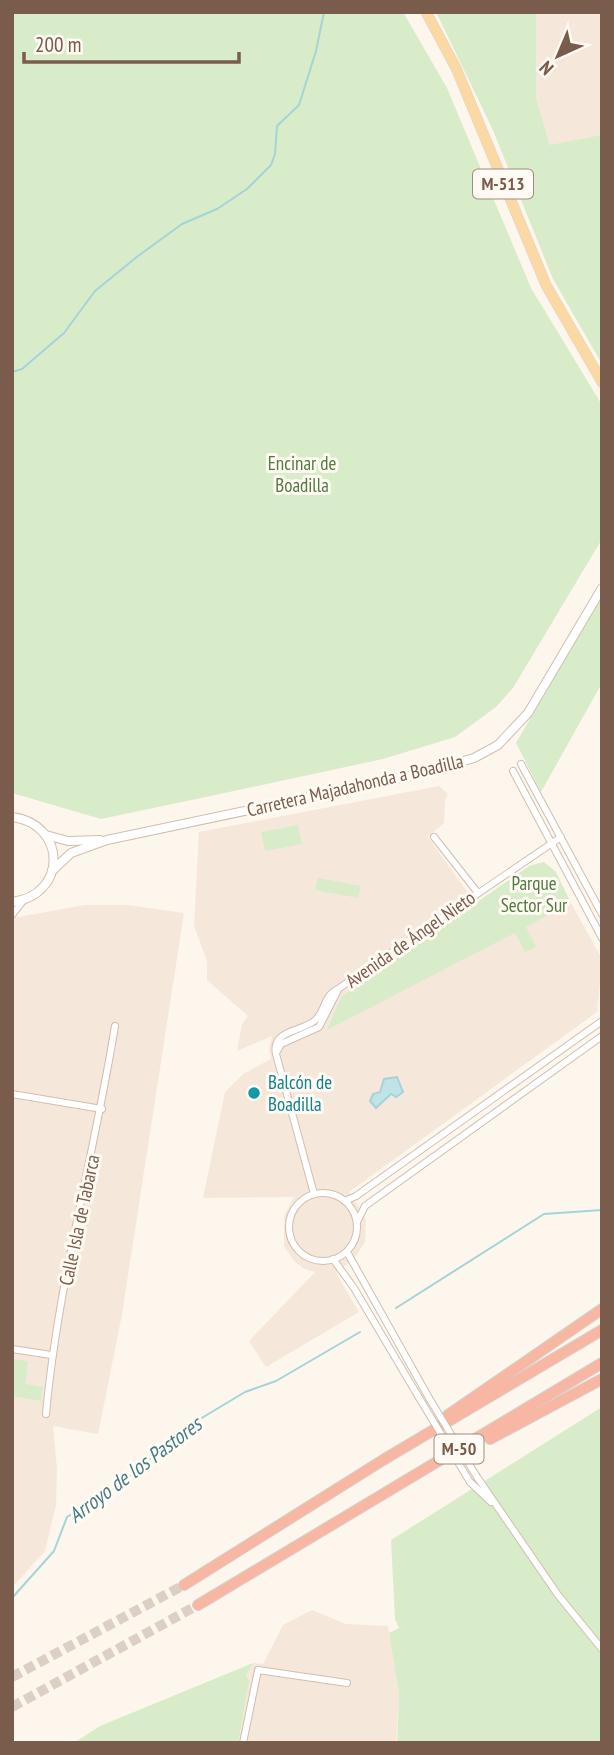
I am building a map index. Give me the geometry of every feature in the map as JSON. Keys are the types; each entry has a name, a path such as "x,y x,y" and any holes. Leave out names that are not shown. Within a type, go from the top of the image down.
{"highway":[{"path":"383,1460 602,1309"},
{"name":"M-50","path":"184,1584 383,1460 602,1331"},
{"name":"M-50","path":"198,1605 602,1363"},
{"path":"317,1536 359,1516 496,1435 602,1379"}],"main road":[{"name":"M-513","path":"426,12 467,92 546,285 602,382"}],"street":[{"name":"Carretera Majadahonda a Boadilla","path":"23,901 41,890 52,871 71,853 107,840 410,776 474,758 498,745 528,713 602,588"},
{"path":"521,764 602,914"},
{"path":"513,771 602,938"},
{"path":"12,817 26,819 46,835 52,846 52,871"},
{"name":"Carretera Majadahonda a Boadilla","path":"46,835 68,841 107,840"},
{"path":"435,837 478,893"},
{"name":"Avenida de Ángel Nieto","path":"314,1194 276,1054 275,1047 281,1036 314,1021 322,1013 329,995 561,837"},
{"path":"12,902 23,901"},
{"path":"12,915 23,901"},
{"path":"345,1201 367,1189 602,1021"},
{"name":"Calle Isla de Tabarca","path":"46,1414 51,1355 102,1109 115,1026"},
{"path":"357,1222 345,1201 325,1193 314,1194 304,1198 291,1215 290,1236 295,1246 312,1259 333,1259 347,1252 355,1238 357,1222 365,1206 602,1036"},
{"path":"12,1094 102,1109"},
{"path":"347,1252 492,1503 558,1595 602,1648"},
{"path":"333,1259 354,1288 470,1482 479,1494 492,1503"},
{"path":"12,1349 51,1355"},
{"path":"243,1743 255,1671 347,1683"}],"shaded area":[{"path":"536,12 602,12 602,313 536,99"},
{"path":"439,786 448,794 445,800 444,823 428,837 476,904 341,997 328,1029 571,903 602,959 597,1012 349,1192 366,1219 365,1242 354,1259 336,1273 359,1312 266,1367 249,1341 315,1272 306,1270 294,1261 284,1246 284,1216 294,1197 203,1198 225,1092 243,1074 271,1059 269,1049 272,1036 237,1051 242,1024 248,1016 207,980 207,961 194,926 199,832"},
{"path":"84,905 128,905 184,913 122,1314 98,1434 53,1426 57,1469 56,1505 45,1551 12,1587 12,915 19,917"},
{"path":"312,1610 346,1624 388,1626 399,1693 396,1743 238,1743 247,1670 253,1663 263,1664 283,1625"}],"green space":[{"name":"Encinar de Boadilla","path":"12,12 403,12 447,88 531,288 602,405 602,539 513,688 496,707 455,737 383,759 101,819 12,793"},
{"path":"436,12 536,12 536,98 550,145 602,135 602,364 553,279 492,128"},
{"path":"602,596 602,683 541,792 516,743"},
{"path":"298,825 302,844 265,851 261,832"},
{"name":"Parque Sector Sur","path":"544,862 556,872 571,903 526,927 536,947 525,952 515,933 327,1030 341,997 529,866"},
{"path":"318,878 361,886 358,898 315,890"},
{"path":"12,1359 28,1361 25,1384 43,1387 41,1401 12,1396"},
{"path":"602,1407 602,1743 397,1743 399,1693 389,1633 399,1628 395,1619 391,1540"},
{"path":"253,1663 246,1675 249,1681 238,1743 74,1743 100,1726"}],"water":[{"path":"397,1077 403,1092 396,1097 391,1094 376,1108 370,1101 373,1094 380,1092 384,1079"}],"waterway":[{"path":"12,372 22,369 64,333 95,291 138,256 182,224 217,209 247,189 271,165 275,154 277,126 299,105 316,51 324,12"},
{"name":"Arroyo de los Pastores","path":"396,1308 544,1214 602,1210"},
{"name":"Arroyo de los Pastores","path":"12,1598 54,1551 67,1517 121,1484 190,1425 245,1392 276,1381 360,1332"}],"tunnel":[{"path":"12,1677 184,1585"},
{"path":"12,1707 198,1605"}],"place":[{"name":"Balcón de Boadilla","path":"254,1093"}]}
